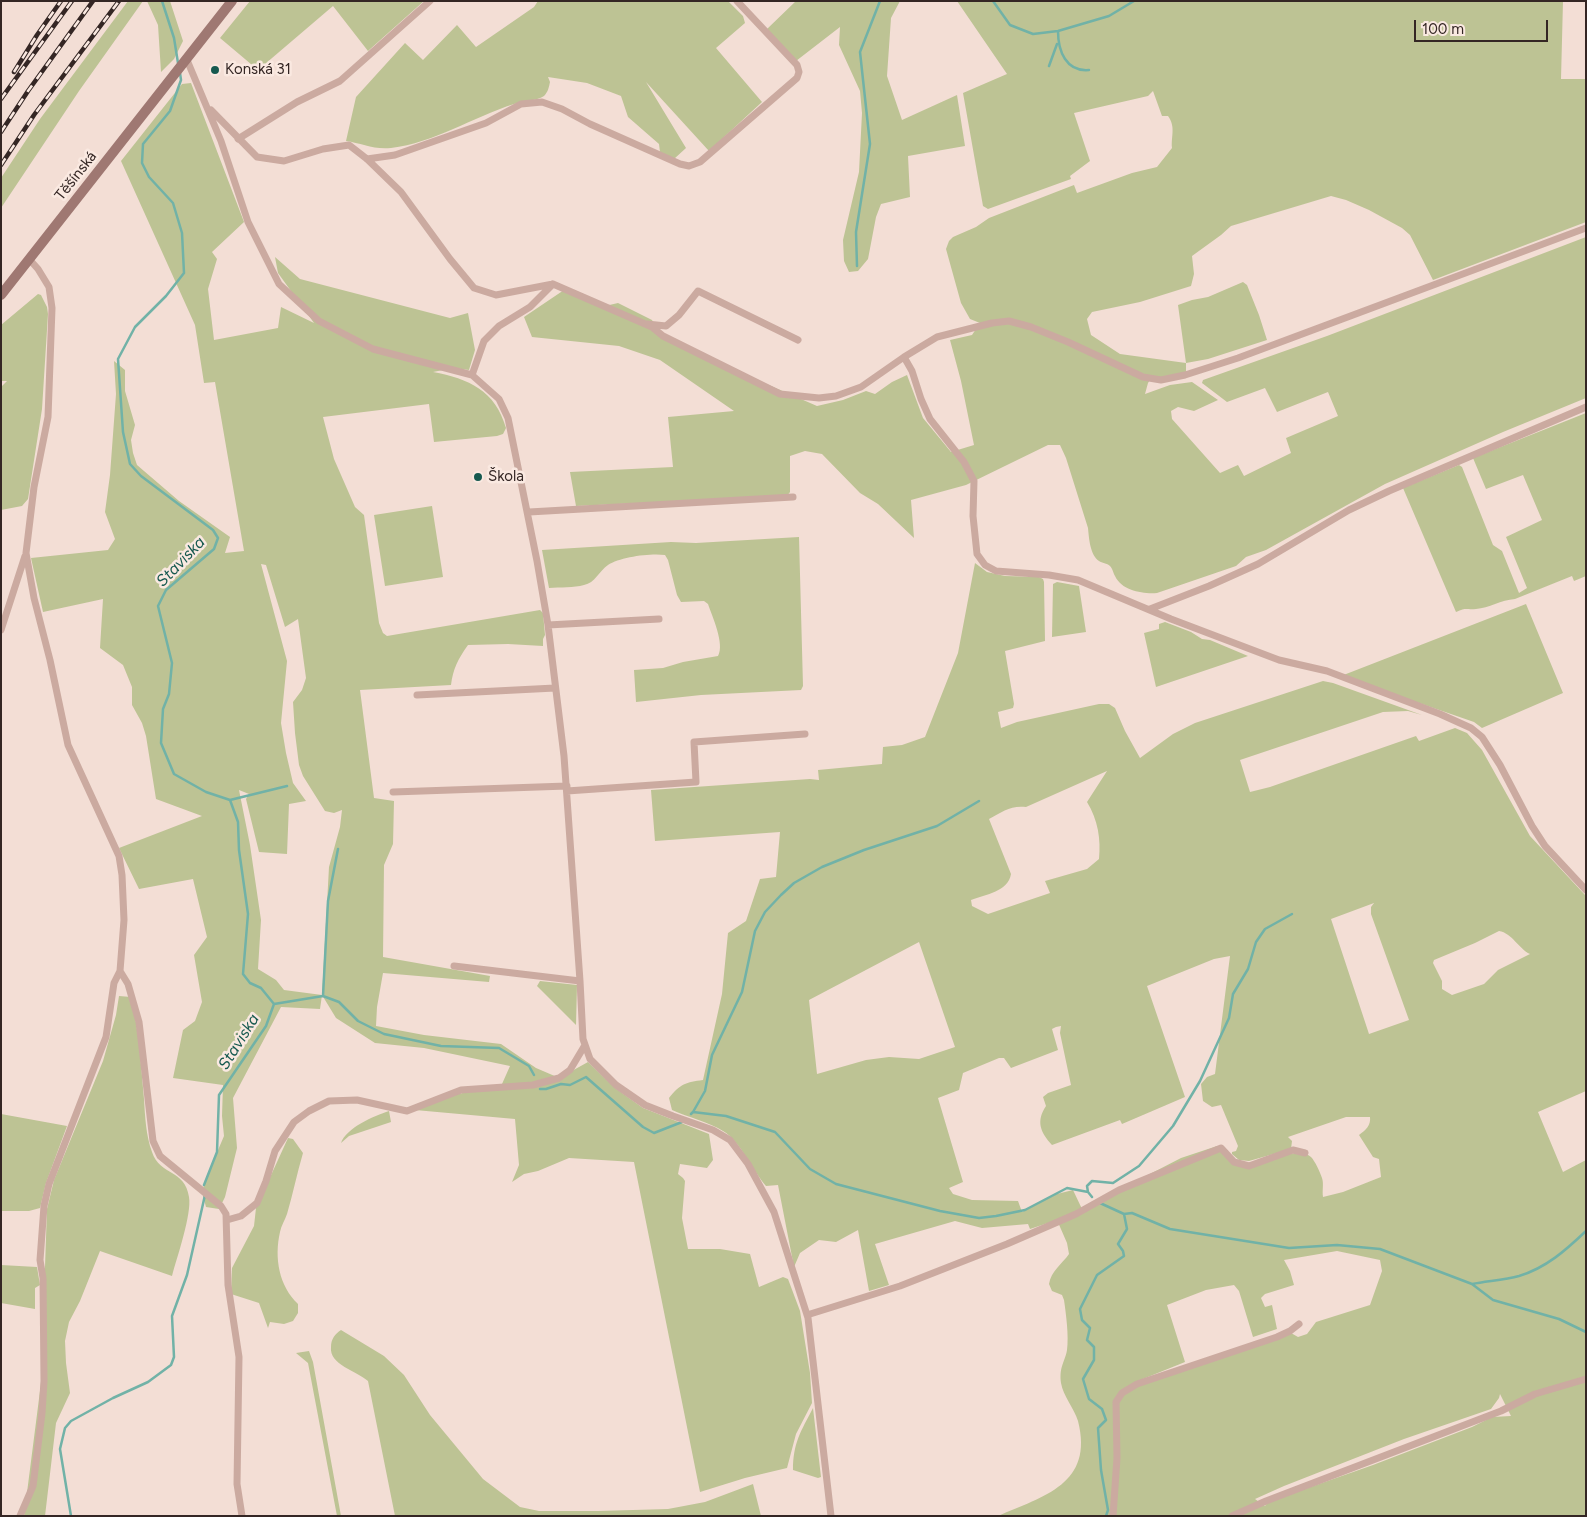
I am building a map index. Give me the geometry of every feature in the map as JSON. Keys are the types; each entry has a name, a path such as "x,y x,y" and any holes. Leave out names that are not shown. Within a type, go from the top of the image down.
{"main road":[{"name":"Těšínská","path":"1,295 232,1"}],"street":[{"path":"238,139 297,102 340,81 430,1"},
{"path":"367,159 395,155 486,122 521,104 542,102 562,109 590,124 680,164 689,166 700,162 797,78 799,72 797,66 737,1"},
{"path":"187,60 221,141 248,222 279,284 319,321 373,349 472,375 499,399 508,418 528,512 548,625 567,789 583,1038 585,1045 590,1058 616,1086 645,1105 713,1130 730,1140 748,1164 774,1212 807,1314 831,1516"},
{"path":"207,106 257,157 284,161 323,149 349,145 367,159 401,192 474,288 496,295 553,284 644,324 663,336 780,394 819,398 836,396 861,387 937,336 992,323 1009,321 1031,327 1068,342 1143,376 1161,380 1185,375 1247,354 1586,228"},
{"path":"1,630 26,554 34,487 48,417 52,308 49,287 38,269 29,259"},
{"path":"472,375 484,341 500,326 530,307 553,284"},
{"path":"644,324 666,326 679,315 698,291 798,340"},
{"path":"904,357 912,371 930,419 964,462 974,481 973,516 977,554 985,565 996,571 1049,574 1078,580 1279,660 1327,671 1440,714 1471,728 1482,737 1500,765 1532,826 1545,846 1586,890"},
{"path":"1150,609 1258,564 1349,510 1389,491 1586,407"},
{"path":"528,512 793,497"},
{"path":"20,1516 33,1486 42,1413 44,1381 43,1278 40,1260 44,1206 49,1184 106,1037 114,983 120,971 124,920 122,875 119,856 68,745 50,660 34,598 26,554"},
{"path":"548,625 659,619"},
{"path":"418,694 555,688"},
{"path":"393,792 567,789 696,782 694,742 805,734"},
{"path":"454,966 580,981"},
{"path":"120,971 128,984 139,1022 154,1141 160,1156 221,1206 227,1220 228,1286 239,1358 236,1484 242,1516"},
{"path":"227,1220 241,1216 256,1203 266,1181 275,1151 294,1122 309,1111 329,1101 357,1100 407,1110 461,1090 533,1085 559,1078 570,1070 585,1045"},
{"path":"807,1314 900,1286 1007,1244 1076,1214 1119,1190 1221,1148 1234,1162 1249,1166 1293,1150 1305,1153"},
{"path":"1113,1516 1117,1458 1116,1402 1122,1393 1137,1384 1277,1337 1299,1324"},
{"path":"1232,1516 1266,1501 1501,1411 1535,1394 1586,1379"}],"green space":[{"path":"128,1 143,1 79,91 1,208 1,178 40,119"},
{"path":"147,1 170,1 183,41 174,59 161,72 158,25"},
{"path":"250,1 424,1 368,51 333,6 258,70 220,38"},
{"path":"538,1 728,1 743,16 745,23 716,48 762,102 709,151 646,82 686,148 674,159 660,152 659,144 628,117 621,96 587,83 548,77 550,82 548,89 541,98 499,109 423,141 385,148 346,141 356,97 405,43 423,60 457,25 476,47 534,7"},
{"path":"796,1 900,1 891,18 887,76 902,120 957,95 965,146 908,156 910,197 881,204 876,217 868,259 858,271 849,272 844,261 843,240 859,172 862,113 860,91 839,45 840,27 796,61 767,29"},
{"path":"957,1 1563,1 1561,79 1586,79 1586,222 1433,280 1410,235 1402,228 1369,210 1331,196 1231,226 1192,256 1194,274 1191,286 1140,302 1092,312 1087,319 1091,335 1120,354 1186,363 1186,372 1166,377 1152,377 1145,394 1170,385 1192,382 1218,400 1194,411 1178,407 1171,411 1172,419 1220,473 1238,465 1244,476 1291,453 1286,438 1338,416 1328,392 1277,412 1265,388 1227,402 1202,383 1203,380 1327,336 1586,237 1586,398 1385,484 1266,550 1246,557 1236,566 1157,593 1139,592 1123,585 1114,575 1112,568 1099,561 1094,555 1090,546 1088,528 1066,458 1060,445 1048,445 966,485 911,500 914,538 878,504 860,493 822,454 805,451 790,456 790,492 787,496 576,506 570,472 673,467 668,417 734,411 660,360 619,346 532,337 524,317 564,290 605,306 618,303 652,320 661,338 817,406 843,400 866,391 875,394 892,382 907,375 923,418 951,452 974,445 961,381 950,340 972,335 980,323 970,319 961,303 946,249 949,241 989,218 1074,185 1077,193 1132,173 1157,167 1172,148 1173,128 1168,116 1162,116 1153,91 1148,96 1074,113 1090,161 1070,176 1071,179 988,209 983,206 963,93 1007,74"},
{"path":"191,83 244,222 212,252 217,259 208,289 214,340 278,328 281,307 314,323 278,273 275,257 300,279 450,318 468,313 475,350 469,370 453,368 433,372 458,378 479,388 495,404 506,428 503,434 497,436 434,442 429,404 323,417 334,459 355,507 364,515 379,623 383,633 387,636 540,610 543,613 545,635 543,646 508,644 468,645 456,664 451,685 360,690 374,798 394,801 393,844 384,865 383,957 490,976 489,982 383,973 376,1026 424,1035 501,1044 536,1068 557,1077 588,1062 615,1088 643,1108 709,1134 713,1160 707,1168 680,1164 678,1174 685,1181 682,1218 688,1249 720,1249 750,1254 759,1287 783,1277 788,1279 800,1311 810,1373 812,1403 796,1434 787,1468 745,1478 700,1492 634,1162 569,1158 538,1171 524,1174 512,1182 519,1165 515,1119 415,1110 441,1098 502,1084 510,1066 424,1048 375,1043 336,1018 322,995 320,1009 281,1007 233,1098 237,1148 225,1197 219,1209 206,1207 202,1192 224,1136 222,1116 223,1085 173,1078 183,1030 195,1021 202,1002 194,955 207,937 193,879 139,889 119,848 202,816 156,799 146,736 142,723 132,705 132,687 123,665 100,648 103,599 43,612 31,558 108,550 115,539 105,512 110,475 116,394 114,361 125,370 125,391 135,425 131,440 137,465 179,501 230,537 225,553 244,551 215,382 204,383 195,325 121,161 182,84","holes":["261,564 266,565 285,627 298,619 306,678 302,690 293,702 299,765 303,776 325,811 334,813 342,810 340,827 329,867 322,995 284,990 276,980 258,969 261,920 250,845 239,790 249,794 246,799 259,852 287,854 289,804 306,801 293,783 286,753 281,723 287,661"]},
{"path":"1243,282 1247,285 1267,340 1208,359 1186,363 1178,305 1208,297"},
{"path":"38,294 41,295 47,307 48,314 42,409 28,499 22,506 1,510 1,387 7,381 1,381 1,325"},
{"path":"1586,413 1586,576 1574,581 1572,576 1515,599 1456,612 1403,488 1459,465 1462,467 1493,545 1502,551 1519,593 1527,588 1506,537 1542,520 1523,475 1486,489 1473,458"},
{"path":"432,506 443,577 385,586 374,515"},
{"path":"799,537 803,686 801,690 701,695 636,702 634,670 663,668 683,662 718,656 720,651 719,637 708,604 704,601 681,602 677,595 665,555 644,555 627,558 608,565 588,584 576,587 549,588 542,550 671,542 696,543"},
{"path":"975,563 987,572 1005,576 1039,577 1044,582 1045,641 1005,651 1014,704 1013,708 998,712 1001,728 1017,722 1099,704 1109,704 1115,708 1140,758 1173,734 1195,723 1323,681 1422,715 1408,711 1383,712 1240,760 1250,792 1270,787 1416,736 1419,741 1455,728 1467,733 1482,750 1530,836 1586,896 1586,1091 1538,1112 1563,1172 1586,1160 1586,1516 998,1516 1048,1494 1061,1485 1072,1473 1079,1460 1081,1442 1078,1421 1061,1383 1061,1368 1068,1344 1064,1300 1062,1295 1052,1291 1049,1284 1054,1271 1069,1254 1067,1243 1057,1220 1030,1229 1028,1224 982,1228 955,1221 875,1244 889,1285 869,1291 858,1230 836,1242 819,1240 800,1253 794,1267 778,1185 766,1186 741,1149 723,1131 672,1110 669,1098 680,1087 703,1080 722,994 728,933 746,921 760,879 776,877 780,832 655,841 651,790 810,779 819,780 818,770 882,764 883,747 902,745 925,737 958,653","holes":["1107,771 1087,802 1098,830 1100,844 1099,859 1087,869 1045,881 1050,893 988,914 972,906 971,900 1001,889 1006,885 1011,874 989,819 1011,808 1026,807","1374,903 1371,907 1371,914 1409,1020 1369,1034 1331,919","1499,931 1504,932 1530,954 1498,970 1484,984 1452,995 1442,989 1442,981 1433,963 1434,960","919,942 955,1047 919,1059 889,1057 866,1060 817,1074 809,1000","1230,956 1215,1074 1207,1077 1201,1084 1203,1101 1212,1107 1221,1105 1238,1146 1232,1154 1239,1160 1249,1161 1291,1149 1292,1141 1288,1137 1346,1117 1370,1117 1368,1127 1359,1135 1373,1157 1379,1159 1381,1177 1343,1192 1323,1197 1323,1183 1320,1173 1313,1159 1305,1154 1297,1153 1278,1156 1243,1167 1235,1165 1217,1146 1181,1158 1082,1209 1073,1190 1057,1194 1022,1212 1018,1201 972,1200 953,1194 949,1188 963,1182 938,1098 959,1090 963,1073 999,1058 1004,1058 1011,1068 1058,1050 1052,1029 1056,1027 1061,1026 1060,1033 1071,1085 1048,1093 1043,1097 1046,1106 1040,1122 1042,1131 1052,1145 1120,1120 1122,1124 1185,1097 1147,986 1214,959","1337,1251 1380,1260 1382,1271 1370,1305 1316,1322 1307,1334 1298,1337 1291,1333 1148,1382 1133,1383 1185,1362 1167,1305 1206,1290 1234,1285 1239,1291 1253,1337 1277,1329 1272,1305 1265,1307 1261,1298 1265,1294 1294,1285 1284,1260","1500,1394 1511,1416 1492,1417 1472,1427 1373,1465 1268,1502 1265,1506 1255,1499 1404,1439 1491,1409"]},
{"path":"1057,582 1079,586 1086,632 1052,637 1053,584"},
{"path":"1526,604 1563,693 1482,728 1474,722 1341,676"},
{"path":"1165,622 1191,632 1202,639 1210,640 1248,656 1156,687 1144,633 1159,629 1159,624"},
{"path":"540,981 577,985 576,1025 537,986"},
{"path":"119,996 131,997 134,1010 146,1126 150,1146 156,1160 178,1177 187,1188 189,1197 188,1214 172,1276 100,1251 80,1301 69,1322 65,1341 70,1393 56,1423 45,1516 24,1516 41,1383 47,1209 54,1180 103,1061 116,1015"},
{"path":"389,1111 391,1122 349,1136 341,1143 348,1132 354,1128 369,1119"},
{"path":"1,1114 67,1126 46,1183 40,1208 29,1211 1,1211"},
{"path":"288,1138 293,1139 303,1153 278,1242 278,1261 286,1289 298,1304 298,1313 293,1321 284,1324 270,1322 268,1328 259,1303 231,1294 232,1268 254,1226 256,1208"},
{"path":"1,1265 37,1267 40,1285 35,1288 35,1309 1,1303"},
{"path":"341,1330 384,1356 404,1375 430,1415 483,1479 520,1507 539,1511 668,1509 705,1502 753,1484 761,1516 395,1516 368,1381 339,1363 332,1353 331,1344 335,1335"},
{"path":"309,1351 313,1362 341,1516 337,1516 308,1363 296,1353"},
{"path":"813,1408 821,1477 818,1478 793,1470 796,1445"}],"waterway":[{"name":"Staviska","path":"162,1 174,38 178,63"},
{"path":"857,266 856,232 870,144 860,52 880,1"},
{"path":"993,1 1010,25 1033,34 1058,31 1109,16 1134,1"},
{"path":"1058,31 1058,38 1065,59 1074,68 1089,70"},
{"path":"1049,66 1057,44"},
{"name":"Staviska","path":"180,73 181,80 170,111 143,144 142,163 149,177 173,203 182,233 184,273 166,296 135,327 118,359 123,432 130,464 141,476 213,530 218,538 214,549 166,590 158,606 172,663 169,694 163,709 161,743 174,774 206,792 230,800 238,822 239,850 248,914 243,974 250,983 261,988 274,1004 266,1026 219,1095 217,1152 204,1185"},
{"path":"230,800 287,786"},
{"path":"693,1112 705,1091 712,1055 742,992 755,931 765,912 794,883 822,867 864,850 937,826 979,801"},
{"path":"323,996 328,901 338,849"},
{"path":"1088,1192 1087,1186 1092,1181 1113,1183 1139,1166 1173,1126 1200,1081 1229,1018 1233,994 1248,969 1256,942 1265,929 1292,914"},
{"path":"274,1004 323,996 339,1002 358,1021 384,1034 441,1046 499,1048 529,1066 534,1075"},
{"path":"540,1089 561,1084 570,1085 586,1077 643,1127 654,1133 682,1122"},
{"path":"691,1114 693,1112 726,1116 775,1132 810,1169 836,1184 940,1211 979,1218 996,1216 1025,1210 1067,1188 1088,1192 1092,1197"},
{"name":"Staviska","path":"71,1516 60,1449 65,1428 71,1421 113,1398 148,1382 171,1365 174,1357 172,1316 187,1275 205,1195"},
{"path":"1100,1203 1124,1214 1132,1213 1170,1229 1289,1248 1337,1245 1380,1249 1472,1284 1493,1300 1559,1319 1586,1332"},
{"path":"1106,1516 1108,1510 1101,1470 1098,1428 1106,1420 1102,1409 1089,1399 1083,1379 1094,1360 1094,1347 1087,1340 1090,1328 1082,1320 1080,1309 1097,1275 1124,1256 1118,1244 1127,1229 1124,1214"},
{"path":"1472,1284 1529,1273 1547,1263 1586,1231"}],"railway":[{"path":"14,72 61,1"},
{"path":"1,99 72,1"},
{"path":"1,132 93,1"},
{"path":"1,165 34,115 119,1"}],"place":[{"name":"Konská 31","path":"215,70"},
{"name":"Škola","path":"478,477"}]}
